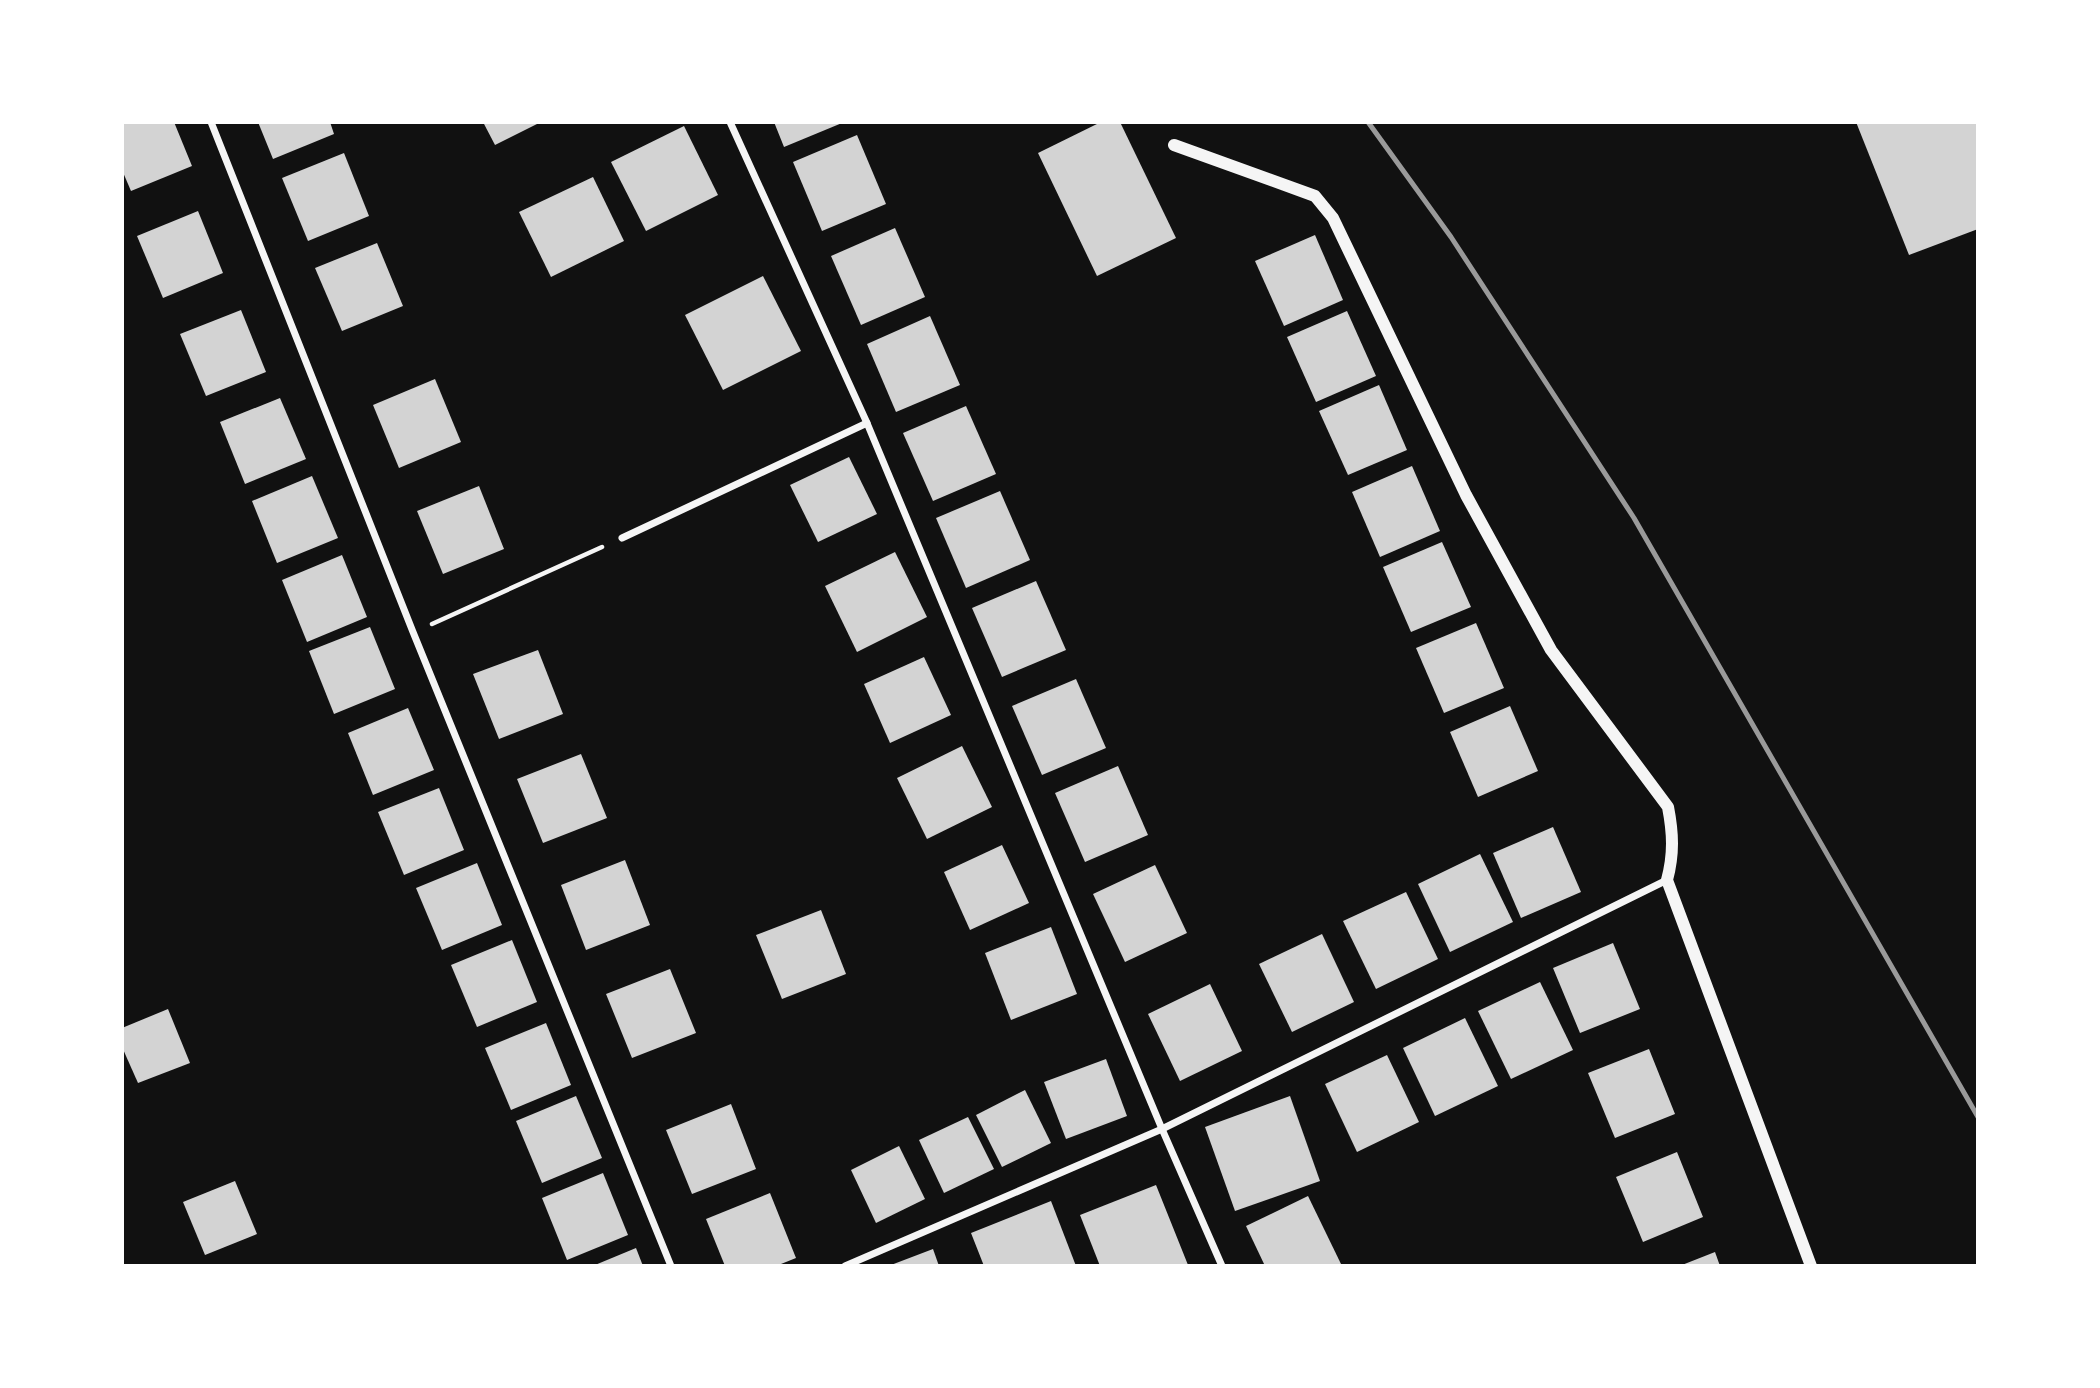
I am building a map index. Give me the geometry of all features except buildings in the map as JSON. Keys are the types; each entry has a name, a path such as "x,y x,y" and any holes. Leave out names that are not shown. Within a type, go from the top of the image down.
{"street":[{"path":"211,122 413,632 671,1265"},
{"path":"730,122 867,423 1162,1129 1222,1265"},
{"path":"1174,145 1315,196 1333,218 1466,495 1551,650 1668,807 1673,834 1673,858 1667,880 1811,1265"},
{"path":"622,538 867,423"},
{"path":"845,1265 1162,1129 1667,880"}],"path":[{"path":"413,632 622,538"}],"railway":[{"path":"1368,122 1451,237 1634,518 1978,1117"}]}
